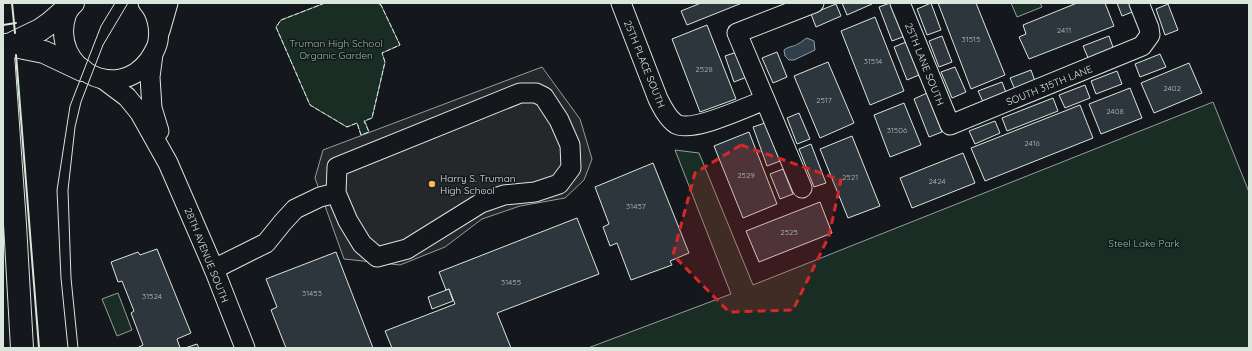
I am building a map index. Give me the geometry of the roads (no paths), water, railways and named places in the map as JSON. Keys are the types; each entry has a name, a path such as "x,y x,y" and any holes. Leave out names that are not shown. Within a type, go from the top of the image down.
{"highway":[{"path":"5,48 40,30 73,3"},
{"path":"5,48 44,52 82,70"},
{"path":"5,48 22,348"}],"street":[{"path":"73,3 66,15 63,30 65,46 72,60 82,70 92,76 103,79 118,79 132,75 144,66 153,54 157,45 168,3"},
{"path":"148,3 157,19 159,34"},
{"name":"25TH PLACE SOUTH","path":"621,3 658,99 665,112 675,123 684,126 697,125 765,100"},
{"path":"802,188 737,33 814,3"},
{"name":"25TH LANE SOUTH","path":"900,3 950,125"},
{"name":"SOUTH 315TH LANE","path":"950,125 1138,49 1146,42 1150,35 1149,28 1139,3"},
{"name":"28TH AVENUE SOUTH","path":"153,54 150,77 152,108 168,163"},
{"name":"28TH AVENUE SOUTH","path":"103,79 126,97 140,113 168,163 214,269 245,348"},
{"path":"520,93 536,93 544,96 559,120 570,146 570,168 559,184 535,192 504,195 481,203 400,252 377,256 362,244 348,221 336,193 337,167 520,93"},
{"path":"214,269 266,243 295,209 320,197 336,193"}],"water":[{"path":"807,38 814,41 815,50 794,60 789,60 785,56 784,50"}],"tram line":[{"path":"68,348 61,278 57,190 70,106 101,26 115,3"},
{"path":"78,348 71,278 68,190 75,127 81,102 103,45 128,3"}],"place":[{"name":"Harry S. Truman High School","path":"432,184"}],"park label":[{"name":"Truman High School Organic Garden","path":"336,48"},
{"name":"Steel Lake Park","path":"1144,243"}]}
